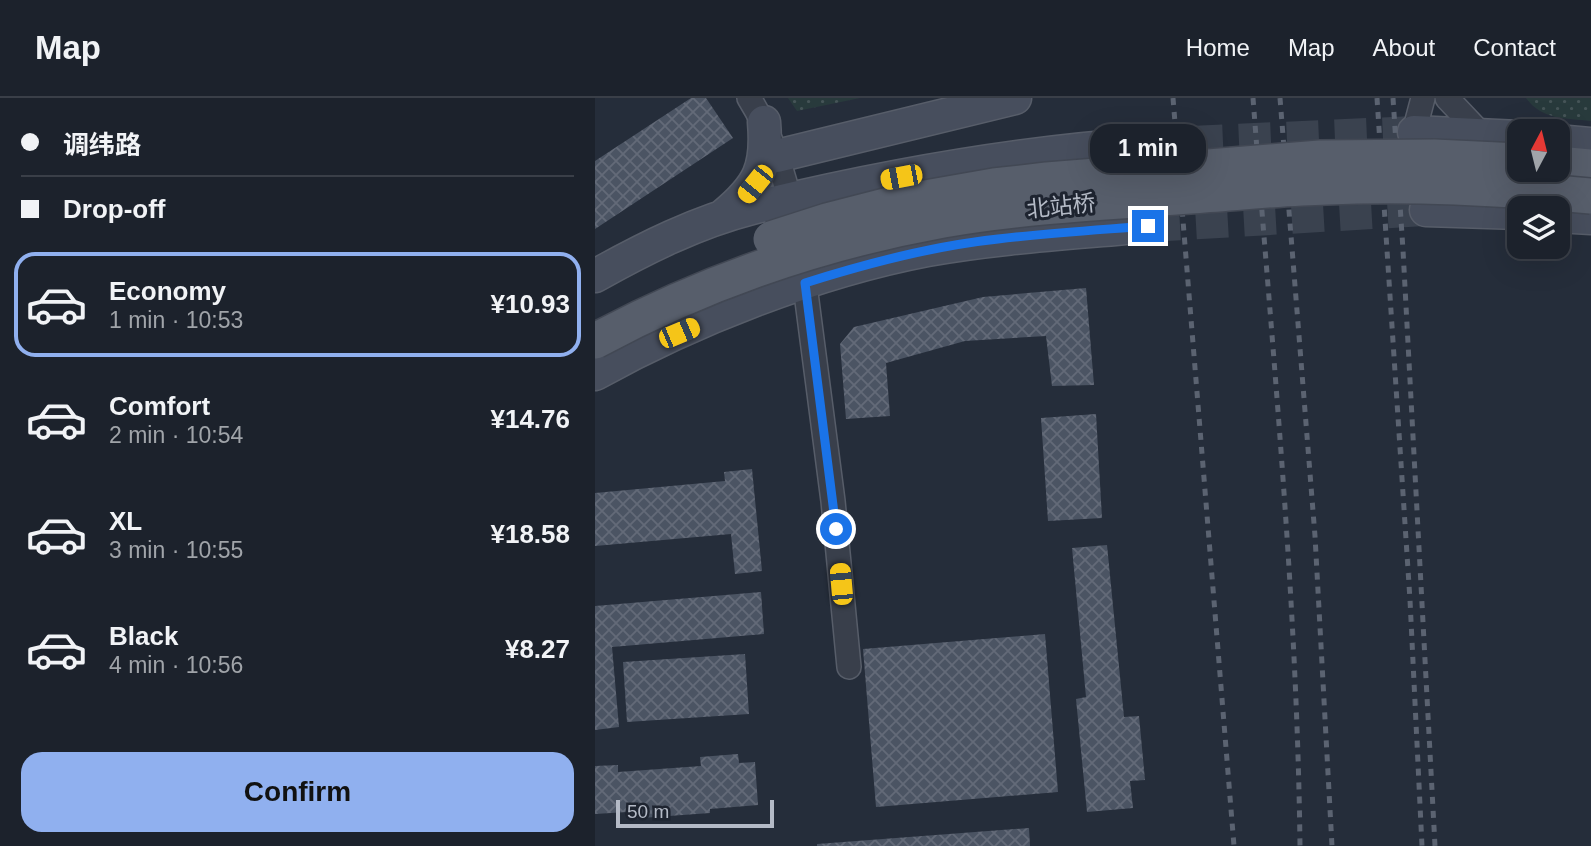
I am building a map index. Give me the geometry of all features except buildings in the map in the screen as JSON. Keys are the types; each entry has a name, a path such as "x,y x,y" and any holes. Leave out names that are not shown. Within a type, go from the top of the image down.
{"main road":[{"path":"777,156 1015,98"},
{"path":"723,216 742,200 755,184 763,166 766,148 757,110"},
{"path":"1413,132 1507,136"},
{"path":"1570,142 1591,144"},
{"path":"595,276 662,242 723,216 789,200 951,167 1096,147 1143,144"},
{"name":"北站桥","path":"595,314 625,298 741,248 897,203 994,186 1320,158 1434,157 1507,160"},
{"path":"1570,165 1591,167"},
{"name":"北站桥","path":"595,341 732,277 795,255 944,220 1056,205 1327,187 1447,187 1591,196"},
{"path":"1426,210 1507,213"},
{"path":"1570,217 1591,218"},
{"path":"595,374 679,333 805,283 868,263 997,239 1148,226"}],"street":[{"path":"1413,132 1423,98"},
{"path":"1447,98 1481,134"},
{"path":"757,110 777,156 789,200 805,283 833,501 849,667"}],"shaded area":[{"path":"788,98 860,98 797,111"},
{"path":"1526,98 1591,98 1591,121 1547,114"}],"tunnel":[{"path":"1143,144 1414,132"},
{"path":"1148,226 1426,210"}],"railway":[{"path":"1173,98 1234,846"},
{"path":"1253,98 1289,565 1300,846"},
{"path":"1280,98 1315,536 1332,846"},
{"path":"1377,98 1410,600 1422,846"},
{"path":"1393,98 1435,846"}],"route":[{"path":"836,529 805,283 868,263 927,250 997,239 1148,226"}]}
